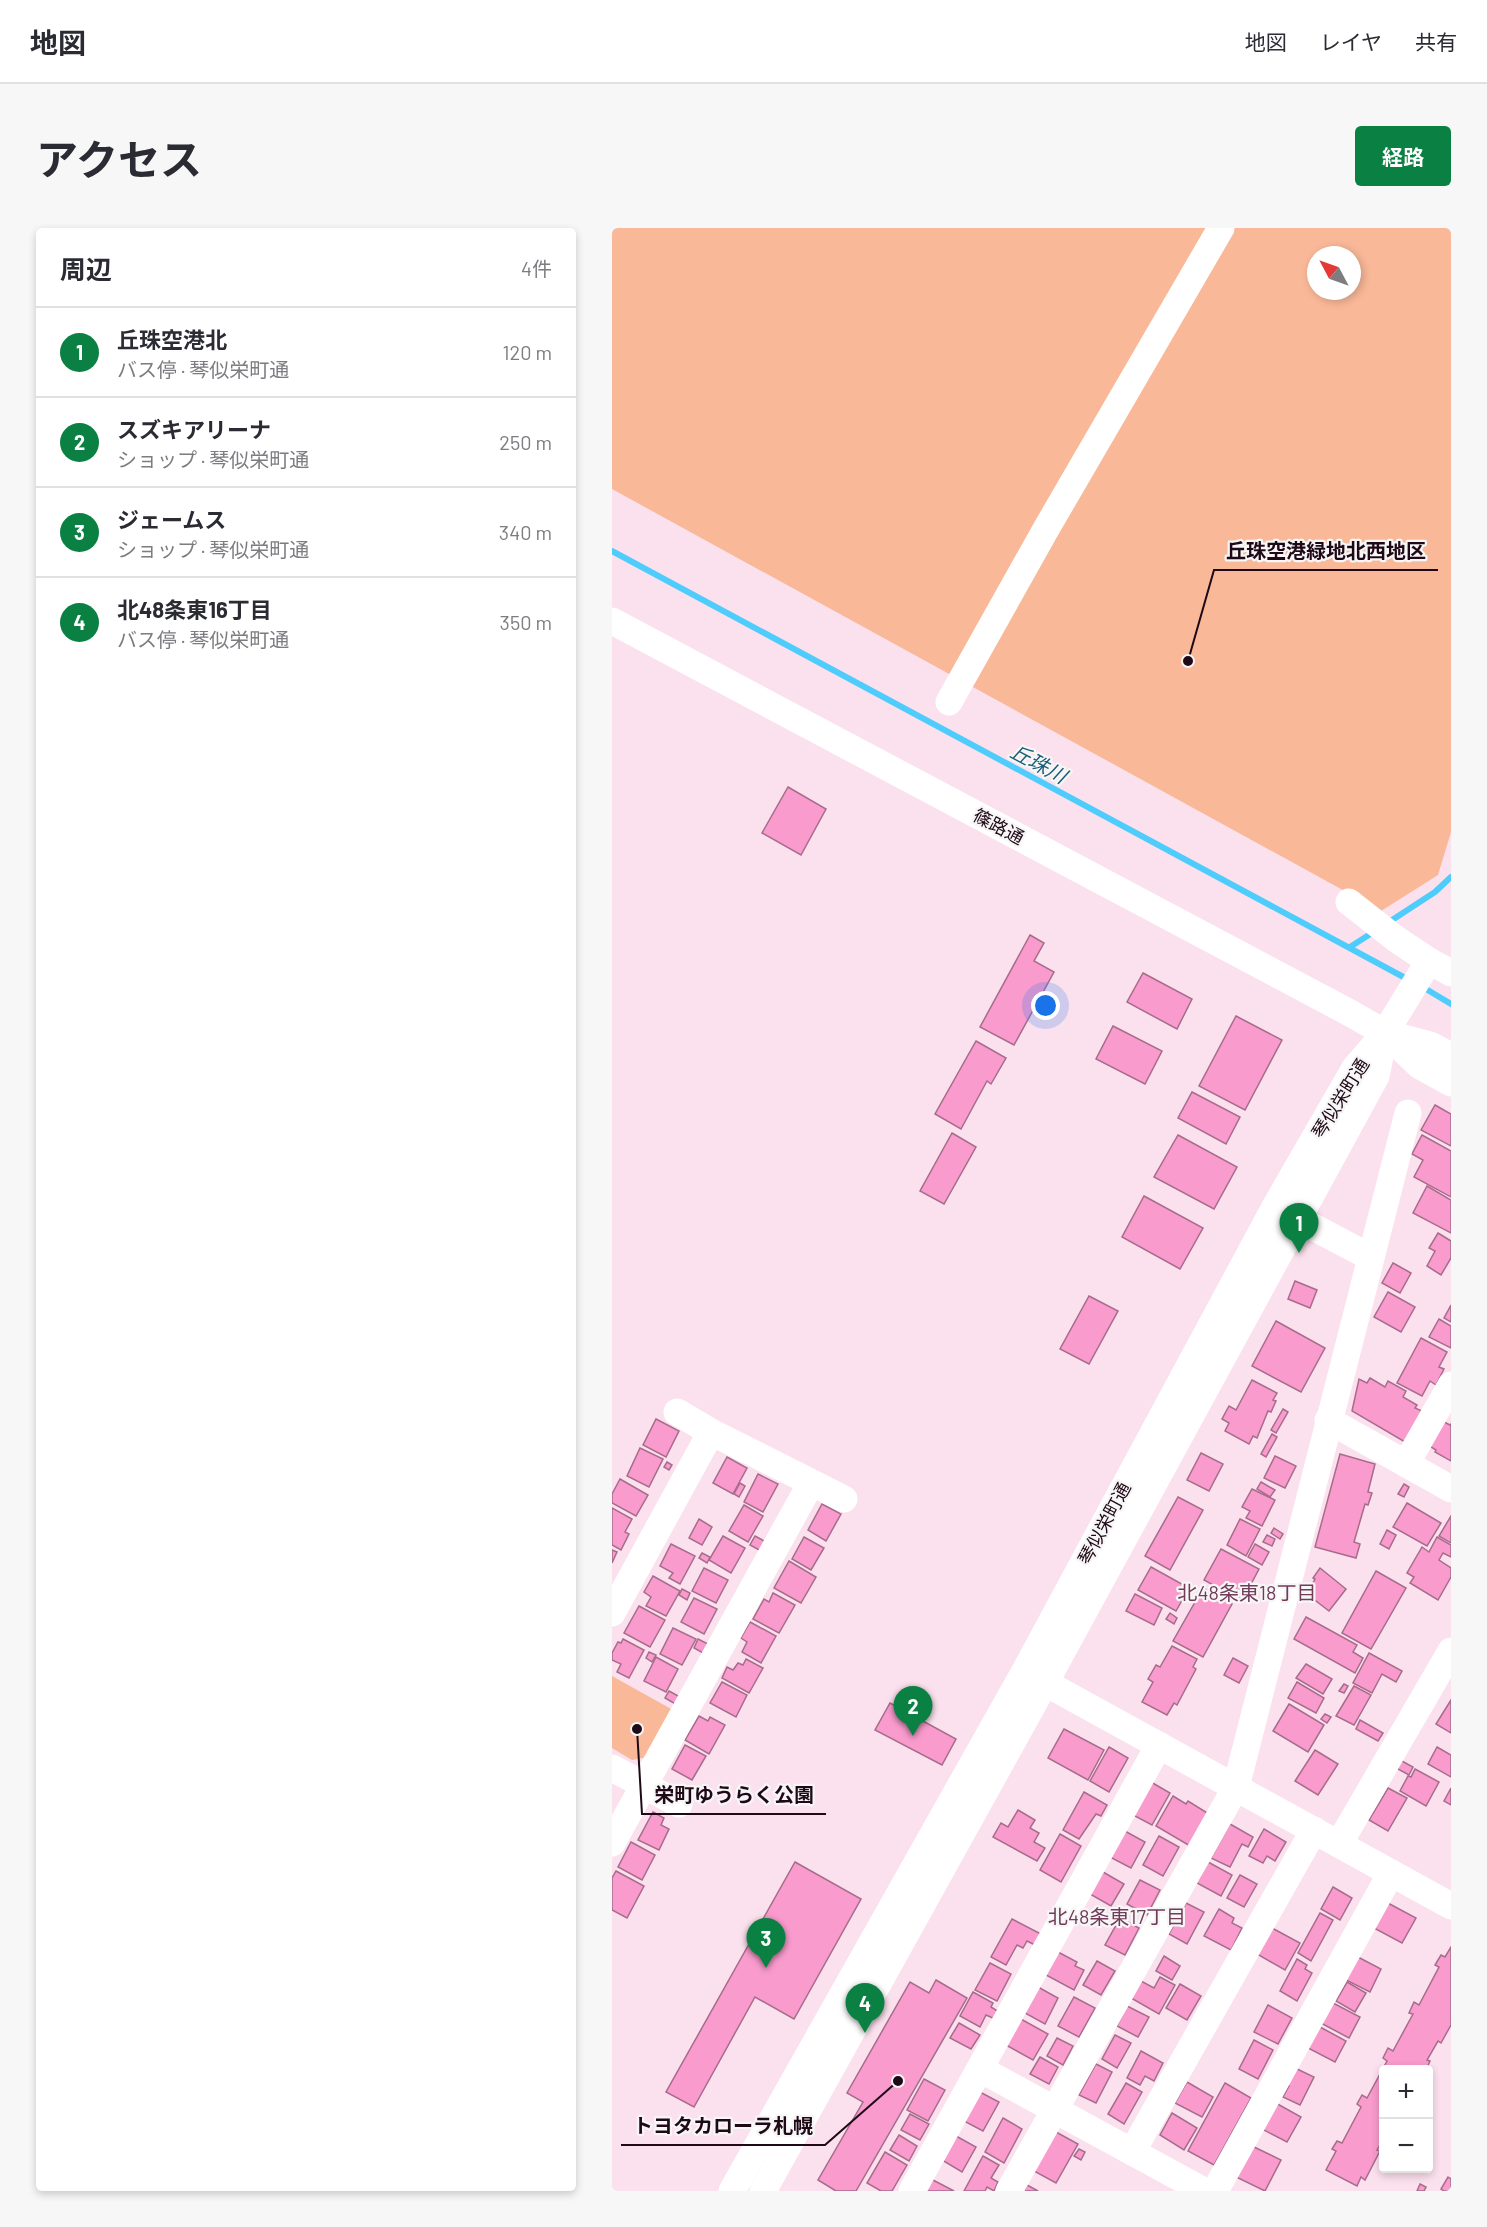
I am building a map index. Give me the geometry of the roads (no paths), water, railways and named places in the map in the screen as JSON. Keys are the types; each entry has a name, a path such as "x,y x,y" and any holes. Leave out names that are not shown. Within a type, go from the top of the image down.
{"street":[{"path":"949,702 1046,528 1221,228"},
{"name":"篠路通","path":"612,621 1385,1033 1430,1045 1451,1056"},
{"path":"1358,908 1396,939 1429,974"},
{"name":"琴似栄町通","path":"763,2191 1035,1677 1286,1213 1356,1068 1429,974"},
{"name":"篠路通","path":"1385,1033 1420,1066 1451,1083"},
{"path":"1009,2191 1053,2109 1236,1787 1408,1113"},
{"path":"1286,1213 1370,1257"},
{"path":"1406,1464 1451,1385"},
{"path":"677,1412 711,1432 844,1499"},
{"path":"1328,1420 1451,1489"},
{"path":"612,1612 711,1432"},
{"path":"612,1843 811,1482"},
{"path":"1339,1844 1451,1651"},
{"path":"1035,1677 1451,1906"},
{"name":"琴似栄町通","path":"732,2191 1035,1677"},
{"path":"912,2191 1158,1745"},
{"path":"612,1768 678,1804"},
{"path":"1132,2152 1314,1830"},
{"path":"1215,2191 1391,1873"},
{"path":"980,2069 1204,2191"}],"waterway":[{"name":"丘珠川","path":"612,551 1409,980"},
{"path":"1386,924 1435,892 1451,877"},
{"path":"1350,947 1375,931"},
{"name":"丘珠川","path":"1421,986 1451,1004"}],"place":[{"name":"丘珠空港緑地北西地区","path":"1188,661"},
{"name":"丘珠空港北","path":"1299,1253"},
{"name":"栄町ゆうらく公園","path":"637,1729"},
{"name":"スズキアリーナ","path":"913,1736"},
{"name":"ジェームス","path":"766,1968"},
{"name":"北48条東16丁目","path":"865,2033"},
{"name":"トヨタカローラ札幌","path":"898,2081"}],"district":[{"name":"北48条東18丁目","path":"1247,1592"},
{"name":"北48条東17丁目","path":"1117,1916"}]}
